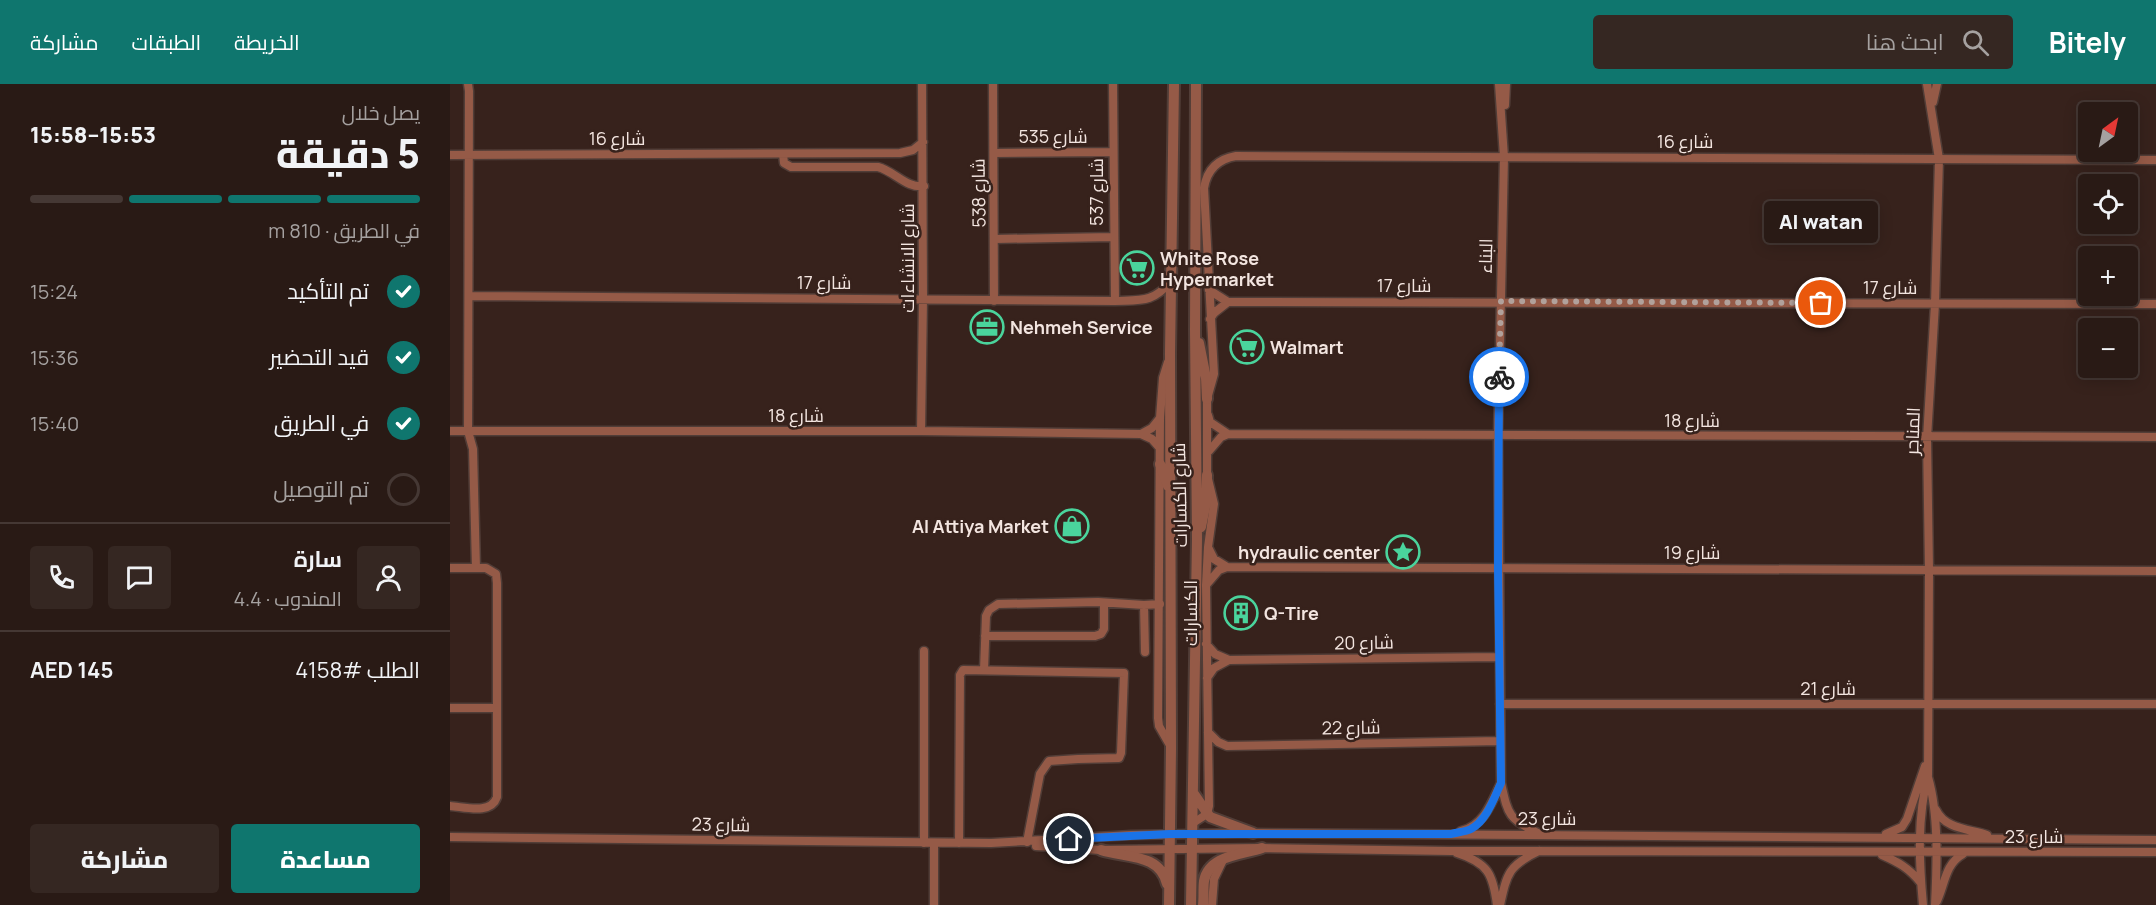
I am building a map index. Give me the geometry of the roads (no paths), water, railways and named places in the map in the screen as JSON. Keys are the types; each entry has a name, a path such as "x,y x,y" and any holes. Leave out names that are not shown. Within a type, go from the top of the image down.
{"street":[{"name":"شارع الانشاءات","path":"921,431 924,186 922,84"},
{"name":"شارع 538","path":"993,84 994,301"},
{"name":"شارع 537","path":"1113,84 1115,301"},
{"name":"شارع الكسارات","path":"1169,900 1172,748 1170,353 1174,84"},
{"name":"شارع الكسارات","path":"1191,905 1197,539 1196,84"},
{"path":"1197,103 1201,84"},
{"name":"البناء","path":"1499,84 1504,157 1498,436 1501,783 1506,805 1512,818 1541,834"},
{"name":"البناء","path":"1503,126 1506,84"},
{"name":"المناجر","path":"1927,84 1939,159 1935,304 1927,438 1928,775 1935,808 1935,905"},
{"name":"المناجر","path":"1932,106 1937,84"},
{"path":"470,86 468,431 473,449 476,568"},
{"name":"شارع 16","path":"450,155 900,153 913,150 924,142"},
{"name":"شارع 535","path":"994,153 1113,152"},
{"name":"شارع 16","path":"783,154 784,163 791,166 878,167 890,171 914,186 924,186"},
{"name":"شارع 16","path":"1215,165 1228,157 1236,156 2156,160"},
{"name":"الكسارات","path":"1207,814 1209,806 1206,585 1214,504 1208,475 1207,399 1214,374 1204,188 1206,179 1215,165"},
{"path":"995,239 1113,237"},
{"name":"شارع 17","path":"469,296 1115,301 1148,299 1160,294 1171,281"},
{"path":"1209,290 1228,302 1210,319"},
{"name":"شارع 17","path":"1228,302 2156,304"},
{"path":"1195,330 1202,355 1207,399"},
{"name":"الكسارات","path":"1170,353 1163,378 1160,418 1159,726 1172,748"},
{"path":"1208,415 1210,422 1228,434"},
{"path":"1141,434 1152,428 1160,418"},
{"name":"شارع 18","path":"450,431 921,431 1141,434"},
{"path":"1141,434 1152,439 1160,447"},
{"path":"1209,451 1221,437 1228,434"},
{"name":"شارع 18","path":"1228,434 2156,438"},
{"path":"1160,464 1171,493"},
{"path":"1197,539 1203,521 1208,475"},
{"path":"1208,547 1214,559 1227,567"},
{"path":"1206,585 1219,570 1227,567"},
{"name":"شارع 19","path":"1227,567 2156,571"},
{"path":"450,568 491,570 496,574 497,583 496,800 492,806 485,808 450,806"},
{"path":"985,636 1095,636 1101,634 1104,629 1104,603"},
{"path":"984,670 986,616 989,610 998,604 1160,604"},
{"path":"1144,605 1145,652"},
{"path":"1206,644 1215,654 1229,660"},
{"path":"924,651 924,843"},
{"name":"شارع 20","path":"1229,660 1499,657"},
{"path":"1206,680 1214,668 1229,660"},
{"path":"959,843 960,675 963,670 1124,673 1119,759 1049,761 1040,774 1027,842"},
{"name":"شارع 21","path":"1500,704 2156,704"},
{"path":"450,708 497,708"},
{"name":"شارع 22","path":"1208,732 1218,742 1227,746 1500,741"},
{"name":"المناجر","path":"1880,837 1902,827 1907,819 1928,758"},
{"name":"المناجر","path":"1923,905 1919,837 1922,797 1928,775"},
{"name":"البناء","path":"1451,834 1470,829 1478,822 1490,807 1501,783"},
{"path":"1193,793 1207,814 1253,832"},
{"name":"شارع 23","path":"1935,808 1940,818 1947,823 1996,838"},
{"path":"1192,828 1207,814"},
{"name":"شارع 23","path":"450,837 991,843 1170,834 1192,828 1253,832 2156,840"},
{"path":"934,843 934,905"},
{"name":"شارع 23","path":"991,843 1101,850 1262,848 1451,852 1541,850 1876,853 2156,852"},
{"path":"1203,905 1204,882 1208,870 1217,861 1262,848"},
{"path":"1101,850 1152,862 1163,872 1169,900"},
{"path":"1499,905 1510,870 1518,862 1541,850"},
{"path":"1451,852 1479,862 1489,871 1499,905"},
{"name":"شارع 23","path":"1876,853 1901,863 1913,872 1921,883"},
{"name":"المناجر","path":"1935,905 1942,892 1949,866 1954,859 1964,853"},
{"path":"1212,905 1214,879 1224,858"}],"place":[{"name":"White Rose Hypermarket","path":"1137,268"},
{"name":"Al watan","path":"1821,303"},
{"name":"Nehmeh Service","path":"987,327"},
{"name":"Walmart","path":"1247,347"},
{"name":"Al Attiya Market","path":"1072,526"},
{"name":"hydraulic center","path":"1403,552"},
{"name":"Q-Tire","path":"1241,613"}]}
